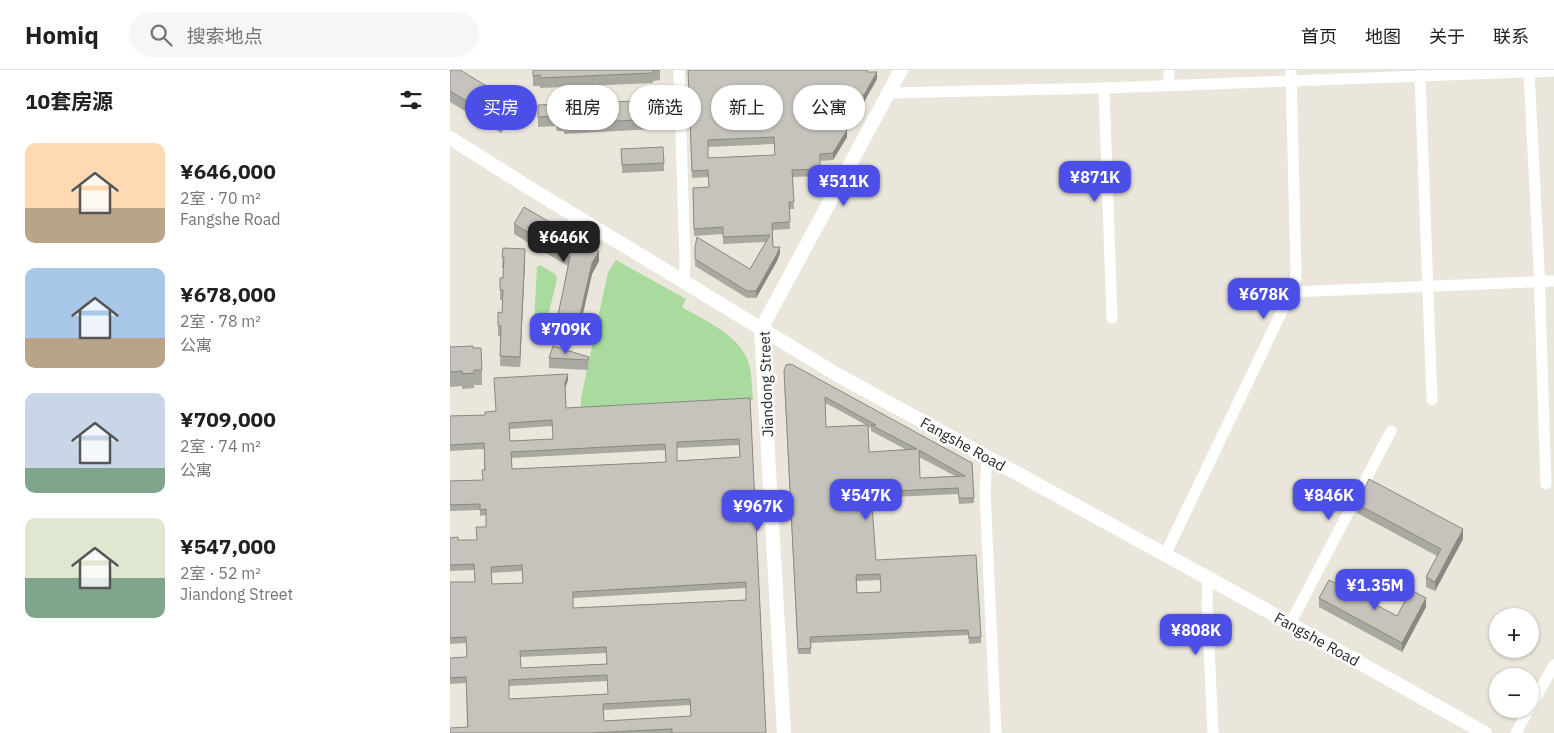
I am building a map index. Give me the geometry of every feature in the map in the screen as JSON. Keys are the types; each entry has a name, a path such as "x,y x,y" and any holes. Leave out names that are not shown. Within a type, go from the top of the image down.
{"street":[{"path":"679,70 685,260 684,282"},
{"name":"Jiandong Street","path":"784,733 761,329 901,70"},
{"path":"1168,70 1169,85"},
{"path":"889,93 1104,88 1169,85 1291,75 1420,76 1554,71"},
{"path":"1529,72 1546,484"},
{"path":"1165,554 1295,284 1291,75"},
{"path":"1420,76 1432,400"},
{"path":"1104,88 1112,318"},
{"name":"Fangshe Road","path":"450,138 836,374 1165,554 1485,733"},
{"path":"1291,292 1554,281"},
{"path":"1290,624 1391,431"},
{"path":"987,457 985,492 996,733"},
{"path":"1208,578 1207,604 1213,733"},
{"path":"1539,692 1554,665"},
{"path":"1516,733 1524,718"}],"green space":[{"path":"616,260 686,299 682,307 721,330 738,345 745,354 749,364 753,400 581,408 581,398 608,272"},
{"path":"540,265 555,274 557,279 545,329 541,332 536,331 534,324 537,267"}],"building":[{"path":"450,70 460,70 485,85 465,85 465,100 450,91"},
{"path":"533,70 653,70 653,73 540,78 540,75 533,76"},
{"path":"688,70 867,70 867,72 877,72 865,93 865,85 793,85 793,130 847,130 833,153 820,154 820,169 792,170 794,202 789,202 790,222 772,223 773,247 780,247 756,291 747,291 695,259 697,237 750,269 770,235 723,237 723,227 694,229 693,188 709,187 708,170 692,171 690,130 701,130 701,85 689,85","holes":["774,137 775,155 708,158 708,140"]},
{"path":"629,101 629,120 619,121 619,102"},
{"path":"538,105 547,105 547,116 538,117"},
{"path":"663,147 664,163 622,165 621,149"},
{"path":"524,207 599,251 592,263 578,324 575,324 574,330 559,326 560,320 557,320 570,257 514,224"},
{"path":"503,248 525,249 520,357 500,356 501,326 498,326 498,312 502,313 503,290 500,290 500,278 503,278"},
{"path":"473,346 473,348 481,348 482,370 474,370 474,373 462,374 462,371 450,372 450,347"},
{"path":"553,346 589,357 588,360 549,358"},
{"path":"786,365 793,365 972,463 974,498 959,498 958,488 871,492 876,560 976,555 981,637 969,638 968,630 810,637 811,648 798,649 784,371","holes":["825,397 876,425 871,425 917,449 869,452 868,425 826,427","919,450 965,476 920,478","880,574 881,592 857,593 856,575"]},
{"path":"568,374 565,383 566,408 750,398 766,733 672,733 672,729 590,733 450,733 450,728 468,727 466,677 450,678 450,658 467,657 466,637 450,638 450,582 475,582 474,564 450,565 450,538 458,537 458,540 477,540 476,527 486,527 486,509 480,510 480,504 450,505 450,481 483,480 482,470 485,470 484,443 450,445 450,416 485,415 485,412 496,411 494,378","holes":["552,420 553,439 510,441 509,423","739,439 740,457 677,461 677,442","665,444 666,462 512,469 511,452","522,565 523,583 492,584 491,567","746,582 746,600 573,608 573,592","606,647 607,664 521,668 520,651","607,675 608,694 509,699 509,680","690,699 691,716 604,721 603,704"]},
{"path":"1369,479 1463,529 1435,582 1426,577 1441,549 1357,504"},
{"path":"1329,580 1397,616 1411,590 1426,598 1402,643 1319,598"}]}
